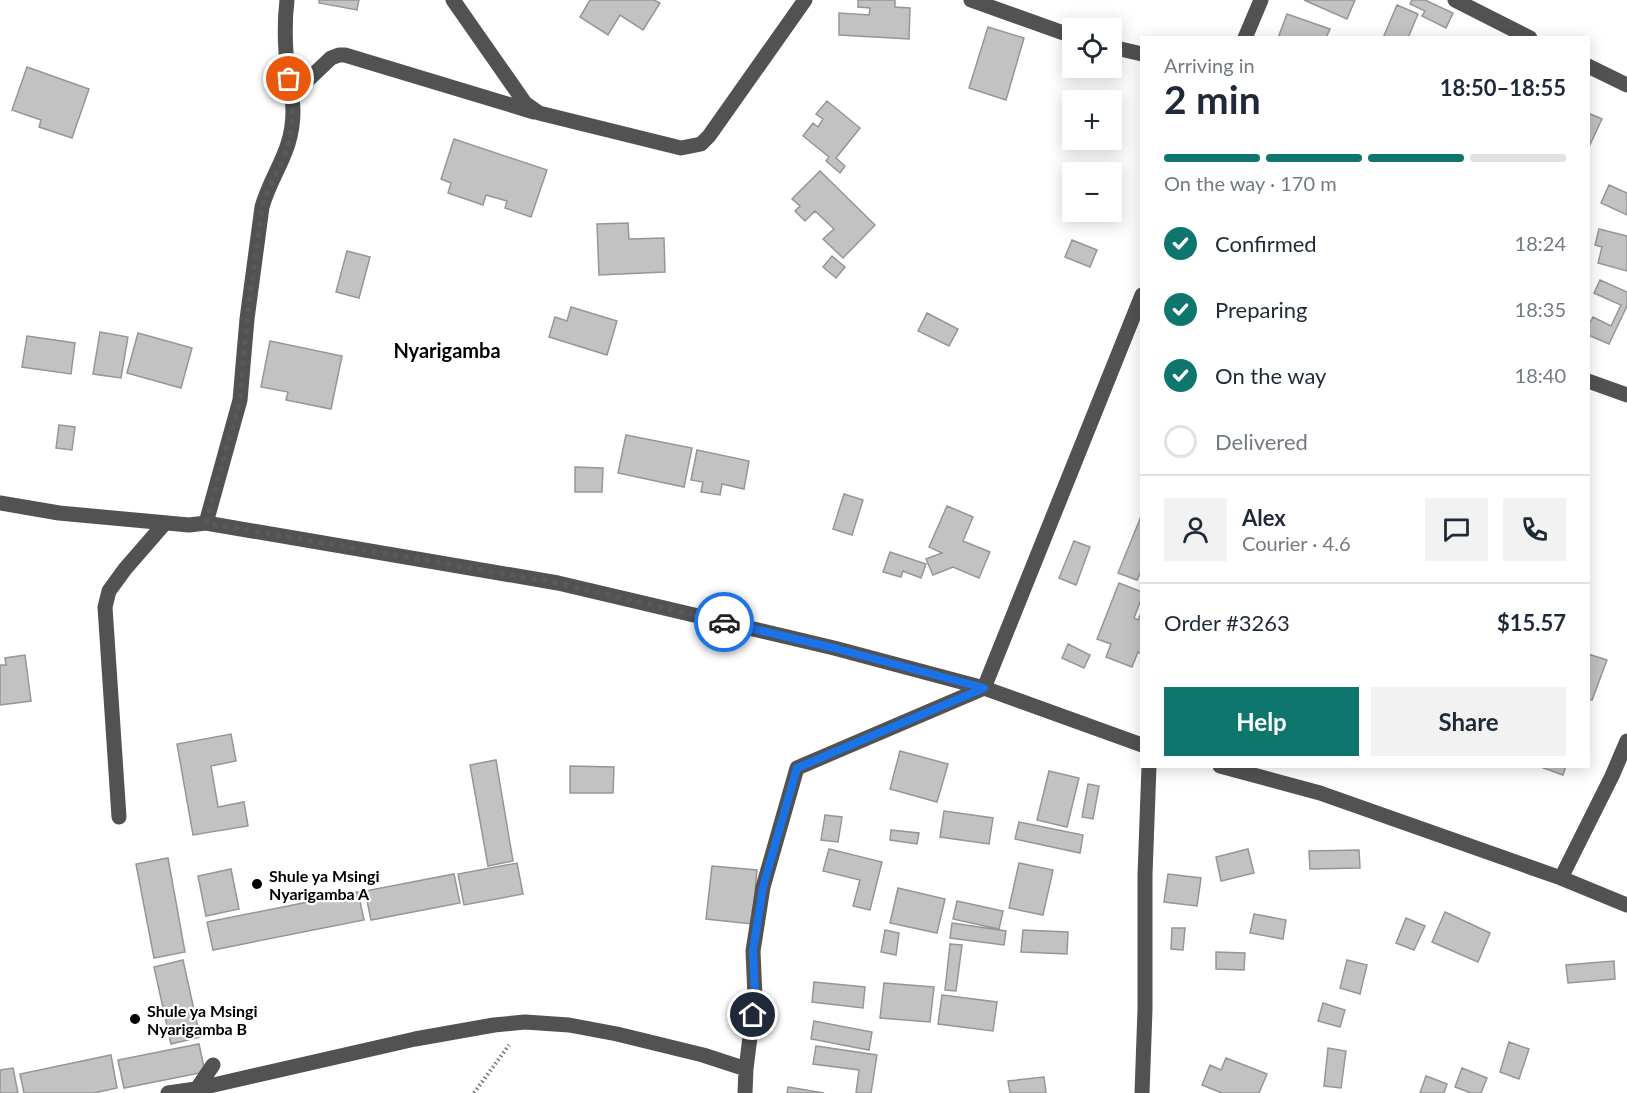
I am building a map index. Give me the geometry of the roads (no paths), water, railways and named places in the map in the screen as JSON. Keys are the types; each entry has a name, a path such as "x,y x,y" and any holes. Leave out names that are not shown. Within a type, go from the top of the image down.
{"street":[{"path":"206,523 240,400 247,319 262,207 265,194 288,147 293,110 284,24 287,0"},
{"path":"453,0 525,103 539,113"},
{"path":"291,96 331,58 345,54 539,113 681,148 701,144 709,136 805,0"},
{"path":"971,0 1062,32"},
{"path":"1246,36 1261,0"},
{"path":"1455,0 1526,36"},
{"path":"1122,49 1140,54"},
{"path":"1590,67 1627,85"},
{"path":"746,1093 746,1068 755,997 753,951 763,887 797,768 984,688 1140,300"},
{"path":"1590,382 1627,394"},
{"path":"0,503 59,513 189,525 206,523 558,583 834,648 984,688 1140,744"},
{"path":"119,817 105,606 109,591 114,584 165,523"},
{"path":"1561,878 1627,741"},
{"path":"1142,1093 1149,768"},
{"path":"1227,768 1320,793 1561,878 1627,905"},
{"path":"168,1093 195,1091 415,1039 494,1024 525,1022 569,1025 617,1034 746,1068"},
{"path":"195,1091 213,1065"}],"place":[{"name":"Shule ya Msingi Nyarigamba A","path":"257,884"},
{"name":"Shule ya Msingi Nyarigamba B","path":"135,1019"}],"district":[{"name":"Nyarigamba","path":"447,350"}]}
